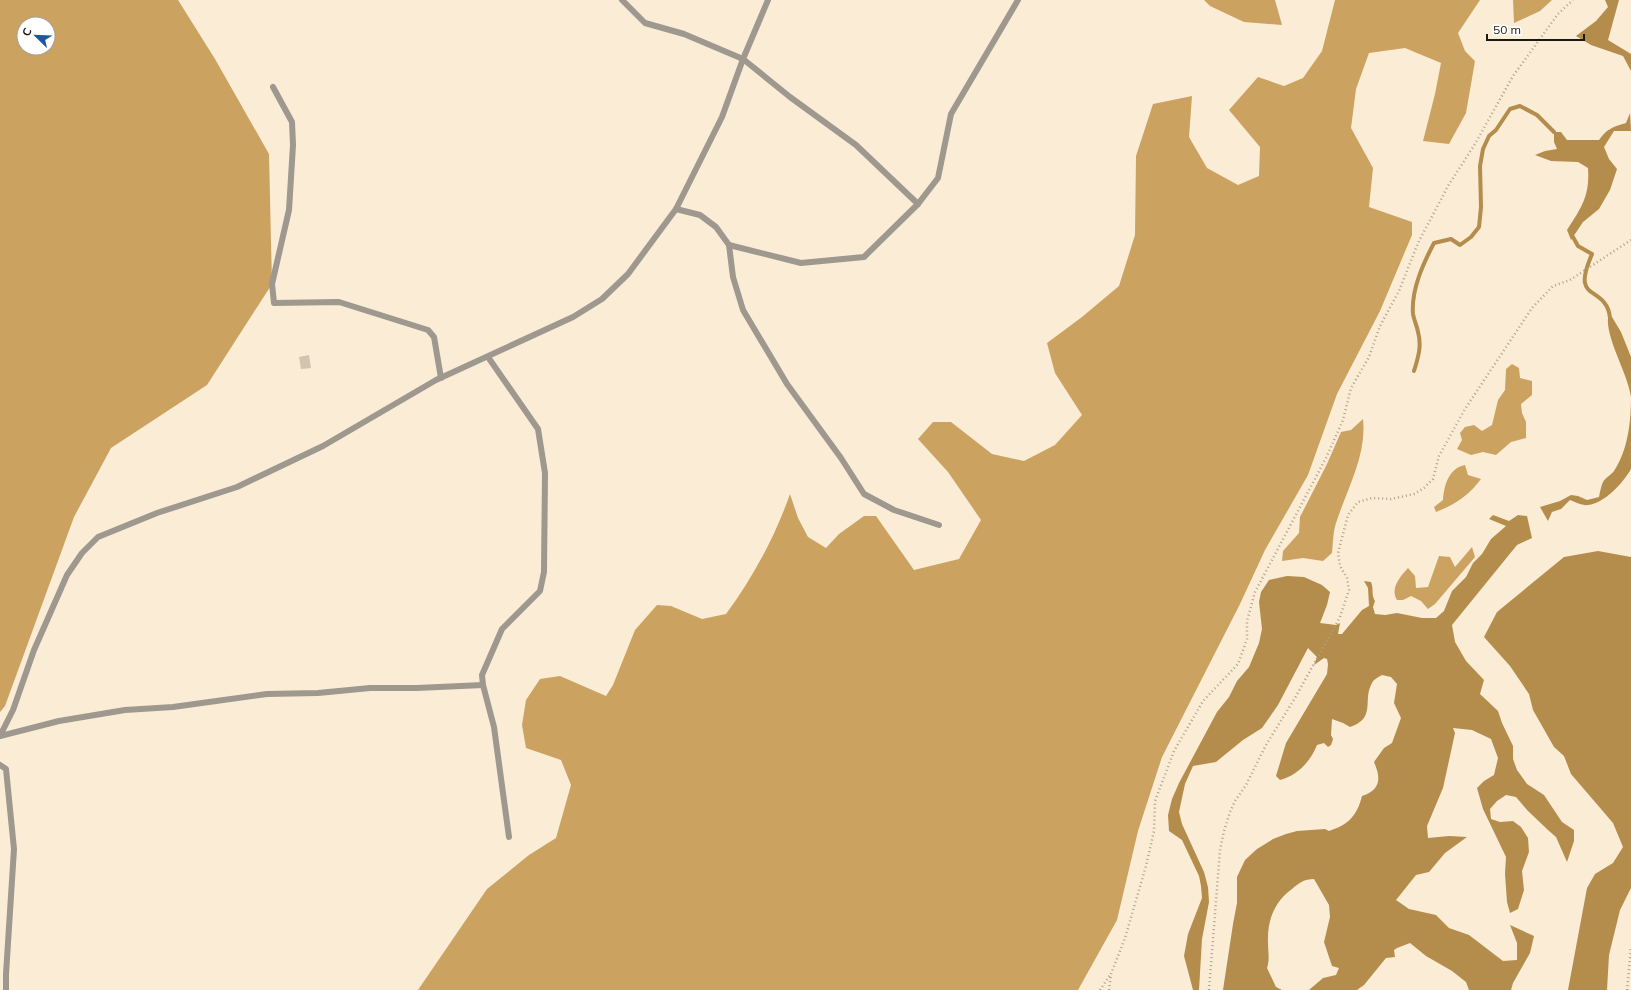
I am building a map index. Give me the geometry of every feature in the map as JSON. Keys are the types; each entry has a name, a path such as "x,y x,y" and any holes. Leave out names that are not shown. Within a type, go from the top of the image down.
{"lane":[{"path":"622,0 645,22 684,34 743,59 790,97 856,145 918,204"},
{"path":"0,736 13,710 34,650 67,575 82,553 98,537 157,513 237,487 323,446 441,378 574,316 602,299 628,274 676,209 722,117 743,59 768,0"},
{"path":"729,245 801,263 864,257 918,204 938,178 951,114 1018,0"},
{"path":"273,87 292,122 293,145 289,210 272,284 274,303 339,302 428,330 434,337 441,378"},
{"path":"676,209 700,215 716,227 729,245 733,277 743,310 787,384 841,458 864,494 894,510 939,525"},
{"path":"488,357 538,429 545,473 544,572 540,591 502,629 482,675 494,727 509,837"},
{"path":"0,736 59,721 125,710 173,707 267,694 318,693 370,688 417,688 483,684"},
{"path":"0,765 6,769 14,849 6,990"}],"path":[{"path":"1100,990 1110,974 1125,938 1146,866 1154,831 1155,801 1174,751 1203,700 1238,664 1247,639 1247,621 1255,592 1326,458 1343,420 1351,388 1369,357 1380,326 1399,291 1418,242 1444,194 1513,76 1558,14 1573,0"},
{"path":"1209,990 1220,850 1224,831 1235,801 1246,786 1266,745 1295,698 1342,612 1349,590 1347,578 1340,566 1338,553 1348,515 1358,502 1372,498 1391,499 1414,494 1424,488 1433,479 1439,456 1465,409 1532,308 1553,286 1570,280 1631,240"},
{"path":"1627,990 1631,948"},
{"path":"1109,990 1110,974"}],"shaded area":[{"path":"0,0 178,0 215,59 269,154 272,284 207,385 111,448 74,517 5,706 0,712"},
{"path":"1204,0 1275,0 1282,25 1244,22 1210,6"},
{"path":"1335,0 1480,0 1458,33 1465,51 1475,61 1466,113 1449,144 1423,141 1441,63 1405,48 1369,53 1356,89 1351,128 1373,168 1369,207 1412,222 1412,235 1380,311 1337,394 1308,475 1265,550 1240,604 1162,757 1138,831 1117,920 1078,990 418,990 487,889 529,855 556,838 571,785 561,760 526,748 522,725 526,700 540,679 560,676 606,696 613,685 635,630 657,605 671,606 702,619 726,614 745,586 770,541 790,494 798,518 808,537 826,548 839,534 864,516 876,516 914,570 959,559 981,520 948,472 918,439 933,422 951,422 992,454 1024,461 1055,445 1082,415 1055,373 1047,343 1082,317 1119,286 1135,235 1136,156 1153,104 1192,96 1189,137 1207,168 1238,185 1259,176 1260,147 1229,110 1258,77 1284,86 1303,78 1322,51"},
{"path":"1513,0 1552,0 1540,11 1514,23"},
{"path":"1605,0 1619,0 1608,40 1631,54 1631,71 1623,56 1591,45 1576,36 1596,21 1608,7"},
{"path":"1630,113 1631,131 1614,131 1604,147 1609,159 1617,169 1610,190 1599,209 1583,222 1571,240 1567,230 1584,200 1588,186 1588,168 1578,162 1551,161 1535,155 1545,151 1557,149 1554,142 1554,132 1561,132 1567,140 1599,140 1610,129 1626,123"},
{"path":"1612,317 1621,332 1631,357 1631,397 1626,378 1610,336 1608,318"},
{"path":"1512,364 1519,368 1520,378 1532,381 1532,395 1521,404 1522,413 1526,422 1526,438 1511,442 1496,455 1483,452 1471,455 1457,449 1462,440 1460,433 1465,427 1474,425 1482,431 1492,425 1498,400 1505,390 1506,369"},
{"path":"1631,397 1631,469 1628,474 1613,492 1601,500 1586,505 1570,500 1561,509 1552,512 1548,521 1540,507 1560,501 1571,495 1587,500 1599,497 1603,482 1614,471 1619,463 1626,445"},
{"path":"1363,419 1362,446 1359,459 1336,523 1332,553 1323,561 1303,558 1282,561 1283,551 1299,533 1300,517 1327,464 1341,432 1351,430"},
{"path":"1465,465 1468,475 1481,479 1461,499 1436,512 1434,507 1443,500 1446,483 1451,473"},
{"path":"1493,515 1509,521 1518,515 1527,516 1532,538 1517,545 1452,625 1455,642 1466,661 1484,680 1480,694 1498,711 1513,746 1513,759 1517,770 1527,784 1544,795 1562,822 1574,830 1574,841 1567,862 1556,837 1527,810 1516,797 1506,795 1497,801 1490,809 1491,819 1500,822 1513,821 1521,827 1528,838 1529,852 1522,871 1524,890 1518,909 1510,913 1507,902 1505,874 1506,857 1483,809 1477,788 1484,781 1494,775 1498,758 1491,739 1472,730 1453,728 1455,733 1443,788 1427,826 1428,838 1449,836 1467,837 1445,853 1429,872 1416,875 1396,900 1409,909 1436,915 1449,928 1469,935 1503,961 1517,960 1517,943 1510,925 1534,936 1530,953 1513,983 1511,990 1469,990 1466,982 1452,971 1426,956 1410,943 1394,950 1395,957 1386,958 1364,985 1357,990 1309,990 1323,978 1336,975 1339,968 1332,966 1324,942 1330,917 1329,905 1314,879 1302,882 1286,894 1276,906 1270,920 1268,935 1269,959 1267,968 1276,987 1282,990 1223,990 1237,903 1237,877 1245,860 1257,849 1273,839 1297,831 1325,829 1329,831 1336,829 1351,819 1360,803 1362,796 1373,790 1378,783 1378,773 1374,762 1384,748 1392,743 1401,718 1394,703 1397,684 1391,677 1382,675 1375,679 1369,689 1366,714 1363,719 1350,727 1332,719 1331,735 1333,739 1331,745 1328,747 1324,743 1317,745 1311,757 1303,767 1292,775 1280,780 1276,776 1286,743 1327,674 1327,659 1324,658 1314,665 1317,657 1308,648 1278,705 1262,728 1243,740 1216,762 1193,766 1185,784 1179,812 1182,824 1204,872 1208,887 1209,902 1202,939 1199,990 1193,990 1184,956 1188,934 1202,898 1201,886 1199,876 1182,840 1169,831 1168,815 1172,799 1179,783 1217,712 1229,697 1237,681 1249,667 1259,643 1262,629 1259,602 1261,592 1269,580 1287,576 1304,577 1322,585 1330,592 1320,623 1336,625 1340,623 1338,634 1342,634 1362,610 1369,606 1368,588 1364,581 1371,582 1372,585 1375,601 1373,607 1375,614 1385,615 1397,613 1422,618 1436,618 1444,611 1452,591 1466,577 1473,563 1482,554 1491,539 1506,526 1489,519"},
{"path":"1472,547 1475,557 1435,604 1428,609 1421,601 1411,596 1403,600 1397,600 1395,596 1395,587 1399,579 1408,568 1415,576 1416,588 1428,587 1439,556 1450,557 1455,567"},
{"path":"1598,551 1631,557 1631,888 1620,910 1609,955 1607,990 1568,990 1587,888 1595,874 1613,863 1623,847 1613,823 1571,774 1564,756 1554,747 1533,710 1529,694 1510,666 1484,637 1497,612 1564,557"}],"building":[{"path":"309,355 311,368 301,369 299,357"}],"waterway":[{"path":"1414,371 1420,347 1418,330 1413,314 1414,296 1419,277 1434,243 1451,239 1460,245 1471,237 1479,227 1481,207 1480,166 1483,149 1489,136 1496,130 1510,109 1520,106 1537,115 1554,132"},
{"path":"1573,237 1578,246 1592,254 1586,272 1585,283 1589,291 1606,304 1610,318"}]}
